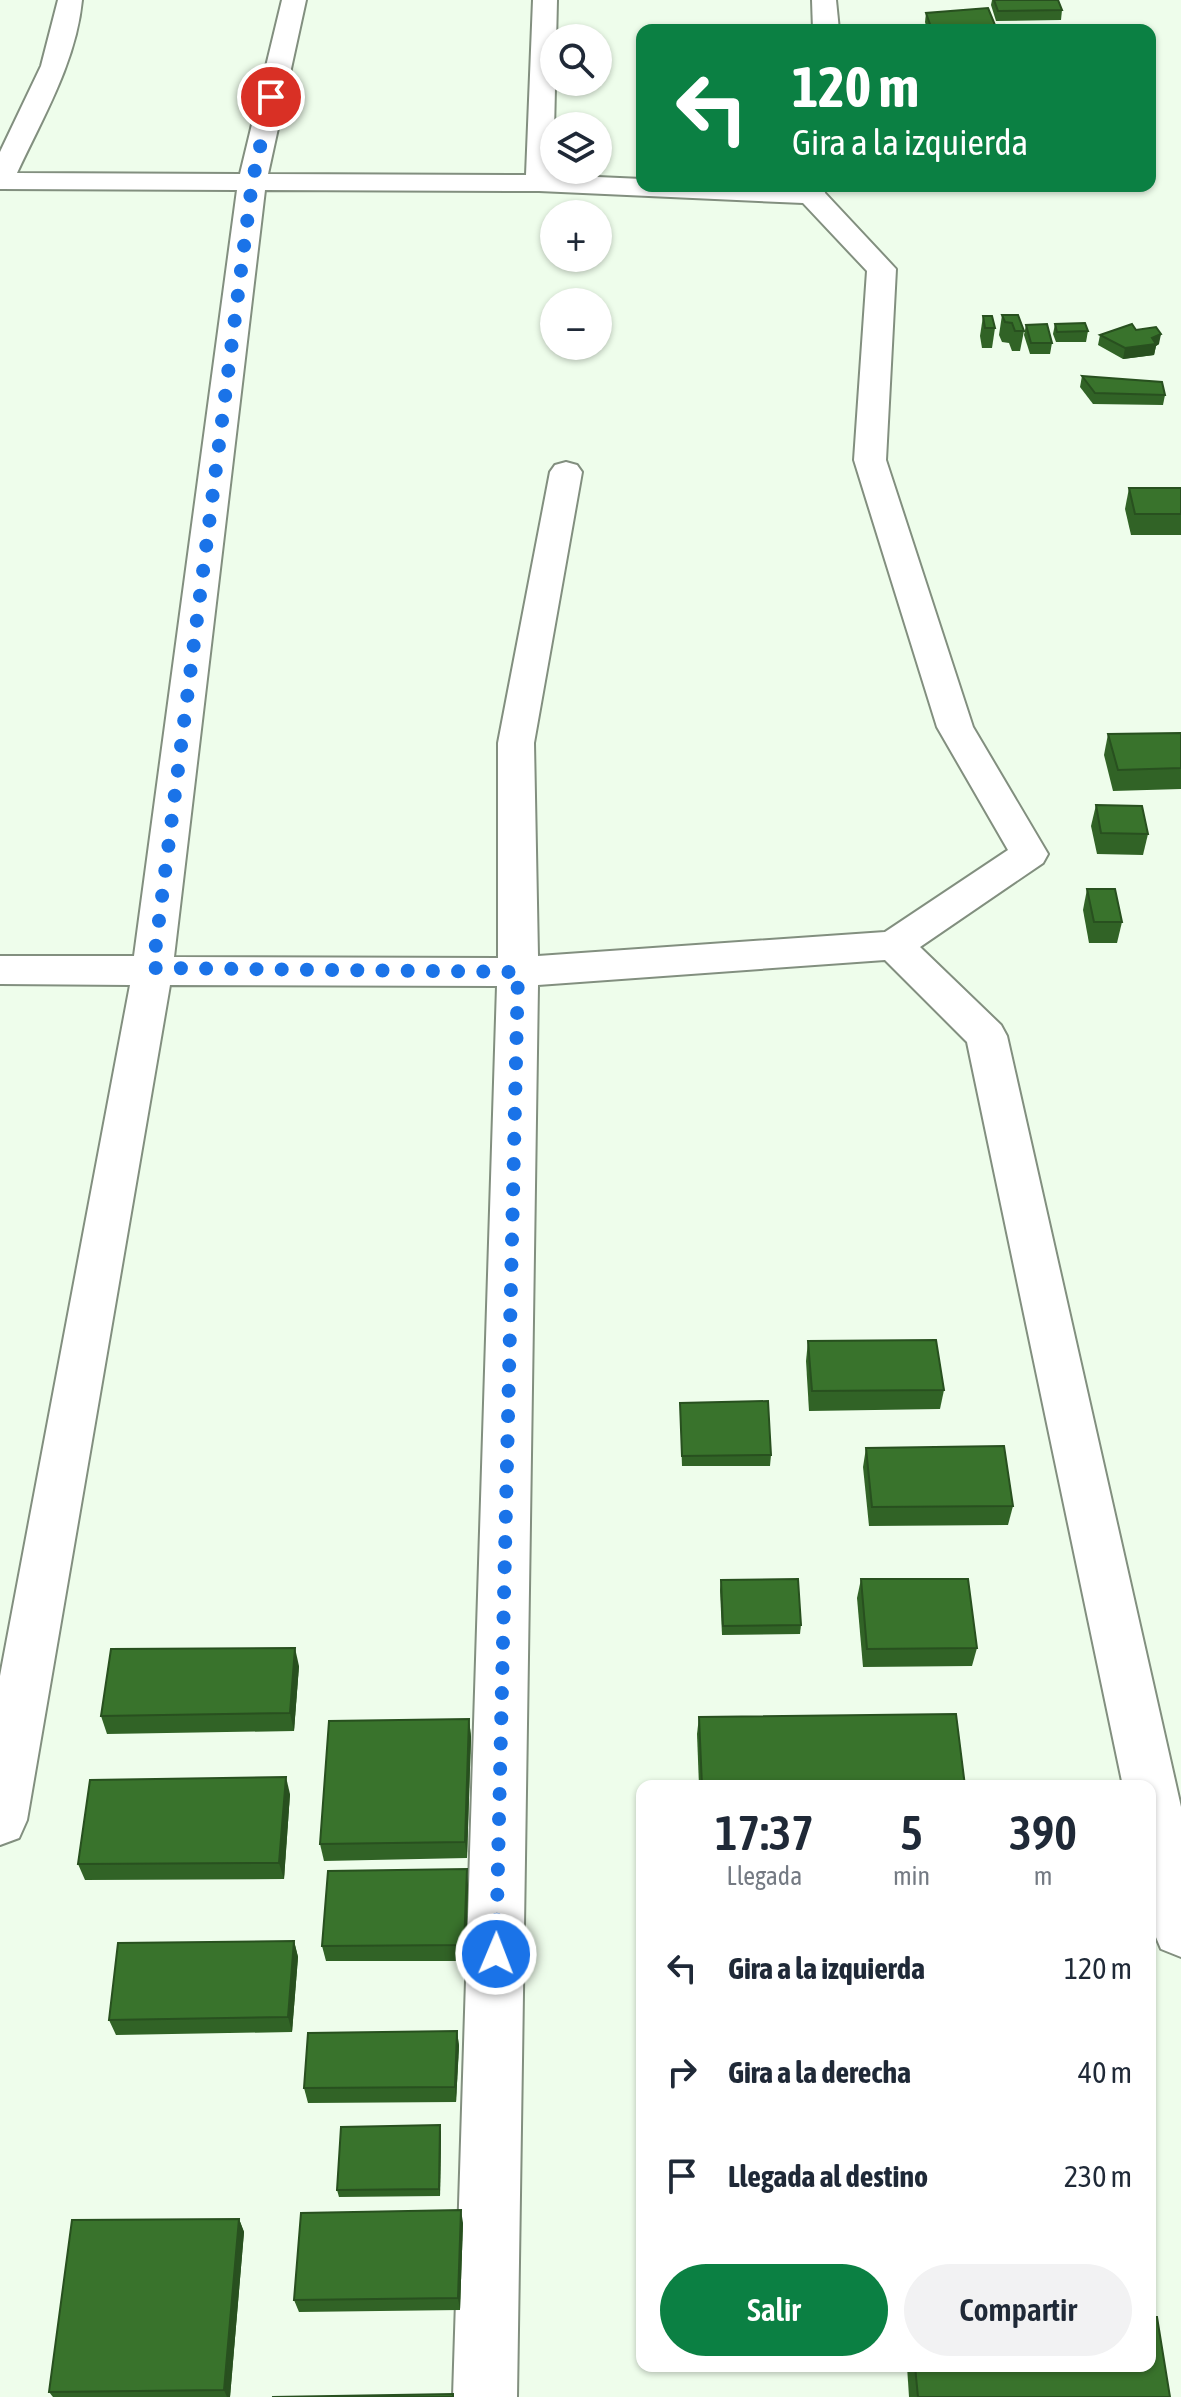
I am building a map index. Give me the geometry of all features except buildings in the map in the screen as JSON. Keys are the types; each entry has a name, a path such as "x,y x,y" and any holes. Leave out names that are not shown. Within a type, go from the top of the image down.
{"street":[{"path":"70,0 70,19 0,180 636,186"},
{"path":"0,1820 153,968 252,183 294,0"},
{"path":"539,183 545,0"},
{"path":"824,0 827,24"},
{"path":"0,970 153,968 518,972 894,945 1029,854 955,727 870,460 882,269 811,192"},
{"path":"485,2397 518,972 516,743 566,472"},
{"path":"894,945 986,1036 1148,1780"},
{"path":"1156,1815 1181,1930"}],"route":[{"path":"271,97 252,183 153,968 518,972 496,1954"}]}
